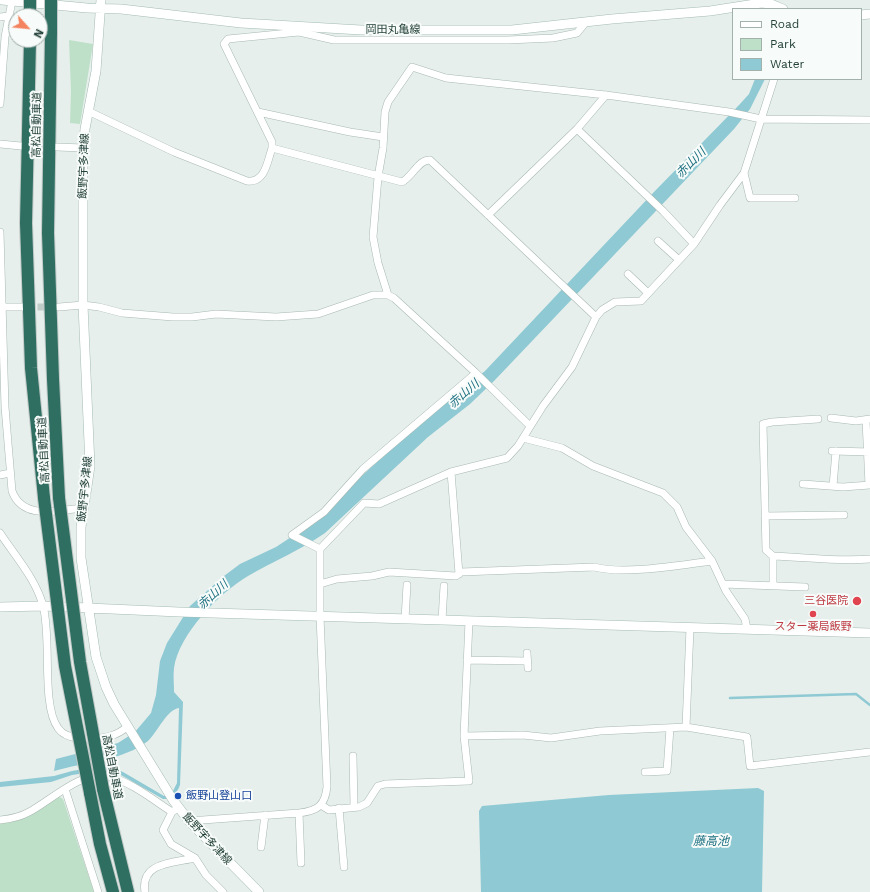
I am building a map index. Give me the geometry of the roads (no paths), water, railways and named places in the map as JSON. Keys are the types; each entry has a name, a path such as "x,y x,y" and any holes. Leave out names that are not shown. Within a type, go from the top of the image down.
{"highway":[{"name":"高松自動車道","path":"51,0 48,233 59,498 80,662 103,789 128,892"},
{"name":"高松自動車道","path":"30,48 26,223 30,361 44,498 65,666 100,844 113,892"}],"main road":[{"name":"岡田丸亀線","path":"2,0 101,4 121,9 300,29 361,30 512,30 710,11 761,3 771,4 781,8"},
{"name":"飯野宇多津線","path":"101,4 96,71 88,111 83,148 82,305 90,466 81,527 81,558 87,608 96,657 114,704 141,748 175,810 189,821 259,892"},
{"path":"0,607 43,606 179,612 870,633"}],"street":[{"path":"11,8 12,1"},
{"path":"0,104 5,37 8,21"},
{"path":"88,111 174,152 247,181 253,182 259,180 263,174 272,148 272,142 224,44 228,39 300,29"},
{"path":"388,295 378,263 373,237 378,177 385,112 388,102 412,67 446,78 606,95 730,112 761,119 870,120"},
{"path":"317,548 364,503 379,504 452,472 507,458 523,438 543,406 572,367 596,317 607,305 615,302 641,301 694,244 744,173 774,80"},
{"path":"488,215 577,129 606,95"},
{"path":"258,112 350,132 383,137"},
{"path":"577,129 648,196 694,244"},
{"path":"0,144 21,146"},
{"path":"57,147 83,148"},
{"path":"272,148 378,177 402,182 407,180 423,161 430,160 596,317"},
{"path":"744,173 750,198 795,198"},
{"path":"0,232 5,407 10,473 15,501 29,510 38,512 84,508"},
{"path":"658,241 679,260"},
{"path":"628,274 648,293"},
{"path":"59,307 82,305 122,312 173,317 192,317 216,314 276,317 318,314 373,295 388,295 394,298 476,373 530,426"},
{"path":"1,304 24,307"},
{"path":"317,548 292,535 324,512 363,469 476,373"},
{"path":"803,484 843,487 870,485 868,419 831,418"},
{"path":"818,419 763,424 766,550 773,556 814,558 846,562 870,559"},
{"path":"523,438 562,448 593,466 663,493 677,507 686,527 712,561 723,584 745,619 746,629"},
{"path":"833,486 834,451 869,452"},
{"path":"452,472 459,574"},
{"path":"0,475 10,473"},
{"path":"765,516 844,515"},
{"path":"0,533 32,582 43,606 46,623 51,713 58,729 70,736 86,739 114,736 129,728"},
{"path":"189,821 313,811 321,805 326,797 327,788 320,584 317,548"},
{"path":"773,556 773,586"},
{"path":"320,584 337,579 372,576 390,572 456,576 461,572 586,568 604,570 656,567 712,561"},
{"path":"723,584 805,587"},
{"path":"405,619 407,585"},
{"path":"442,620 444,586"},
{"path":"321,805 329,810 354,807 367,803 378,786 385,784 469,781 464,736 469,621"},
{"path":"686,727 690,628"},
{"path":"467,660 528,664 527,653"},
{"path":"464,736 523,735 551,738 567,737 600,731 686,727 747,738 750,766 870,752"},
{"path":"645,772 667,771 670,728"},
{"path":"353,756 354,807"},
{"path":"0,820 13,819 28,813 75,783 99,775 109,776 175,810 163,830 170,844 195,858 206,875 223,892"},
{"path":"65,789 98,892"},
{"path":"339,808 344,866"},
{"path":"299,813 301,863"},
{"path":"261,847 265,815"},
{"path":"145,892 144,883 146,875 153,867 195,858"}],"water":[{"name":"赤山川","path":"755,80 764,80 750,109 734,129 494,381 470,404 428,437 325,533 237,583 213,604 192,628 177,655 174,668 174,692 183,702 180,785 174,795 163,799 121,775 106,770 72,775 51,782 0,787 0,782 54,776 106,765 123,772 164,796 173,791 177,783 179,708 170,712 148,741 127,753 54,771 56,759 118,743 135,732 151,713 156,695 160,661 167,643 190,606 240,564 276,547 317,520 356,481 419,424 485,371 749,94"},
{"name":"藤高池","path":"758,788 764,791 762,892 481,892 479,811 482,806 609,795"}],"waterway":[{"path":"730,698 856,694 870,705"}],"tunnel":[{"path":"25,146 52,147"},
{"path":"27,307 53,307"}],"place":[{"name":"三谷医院","path":"857,601"},
{"name":"スター薬局飯野","path":"813,614"},
{"name":"飯野山登山口","path":"178,796"}]}
